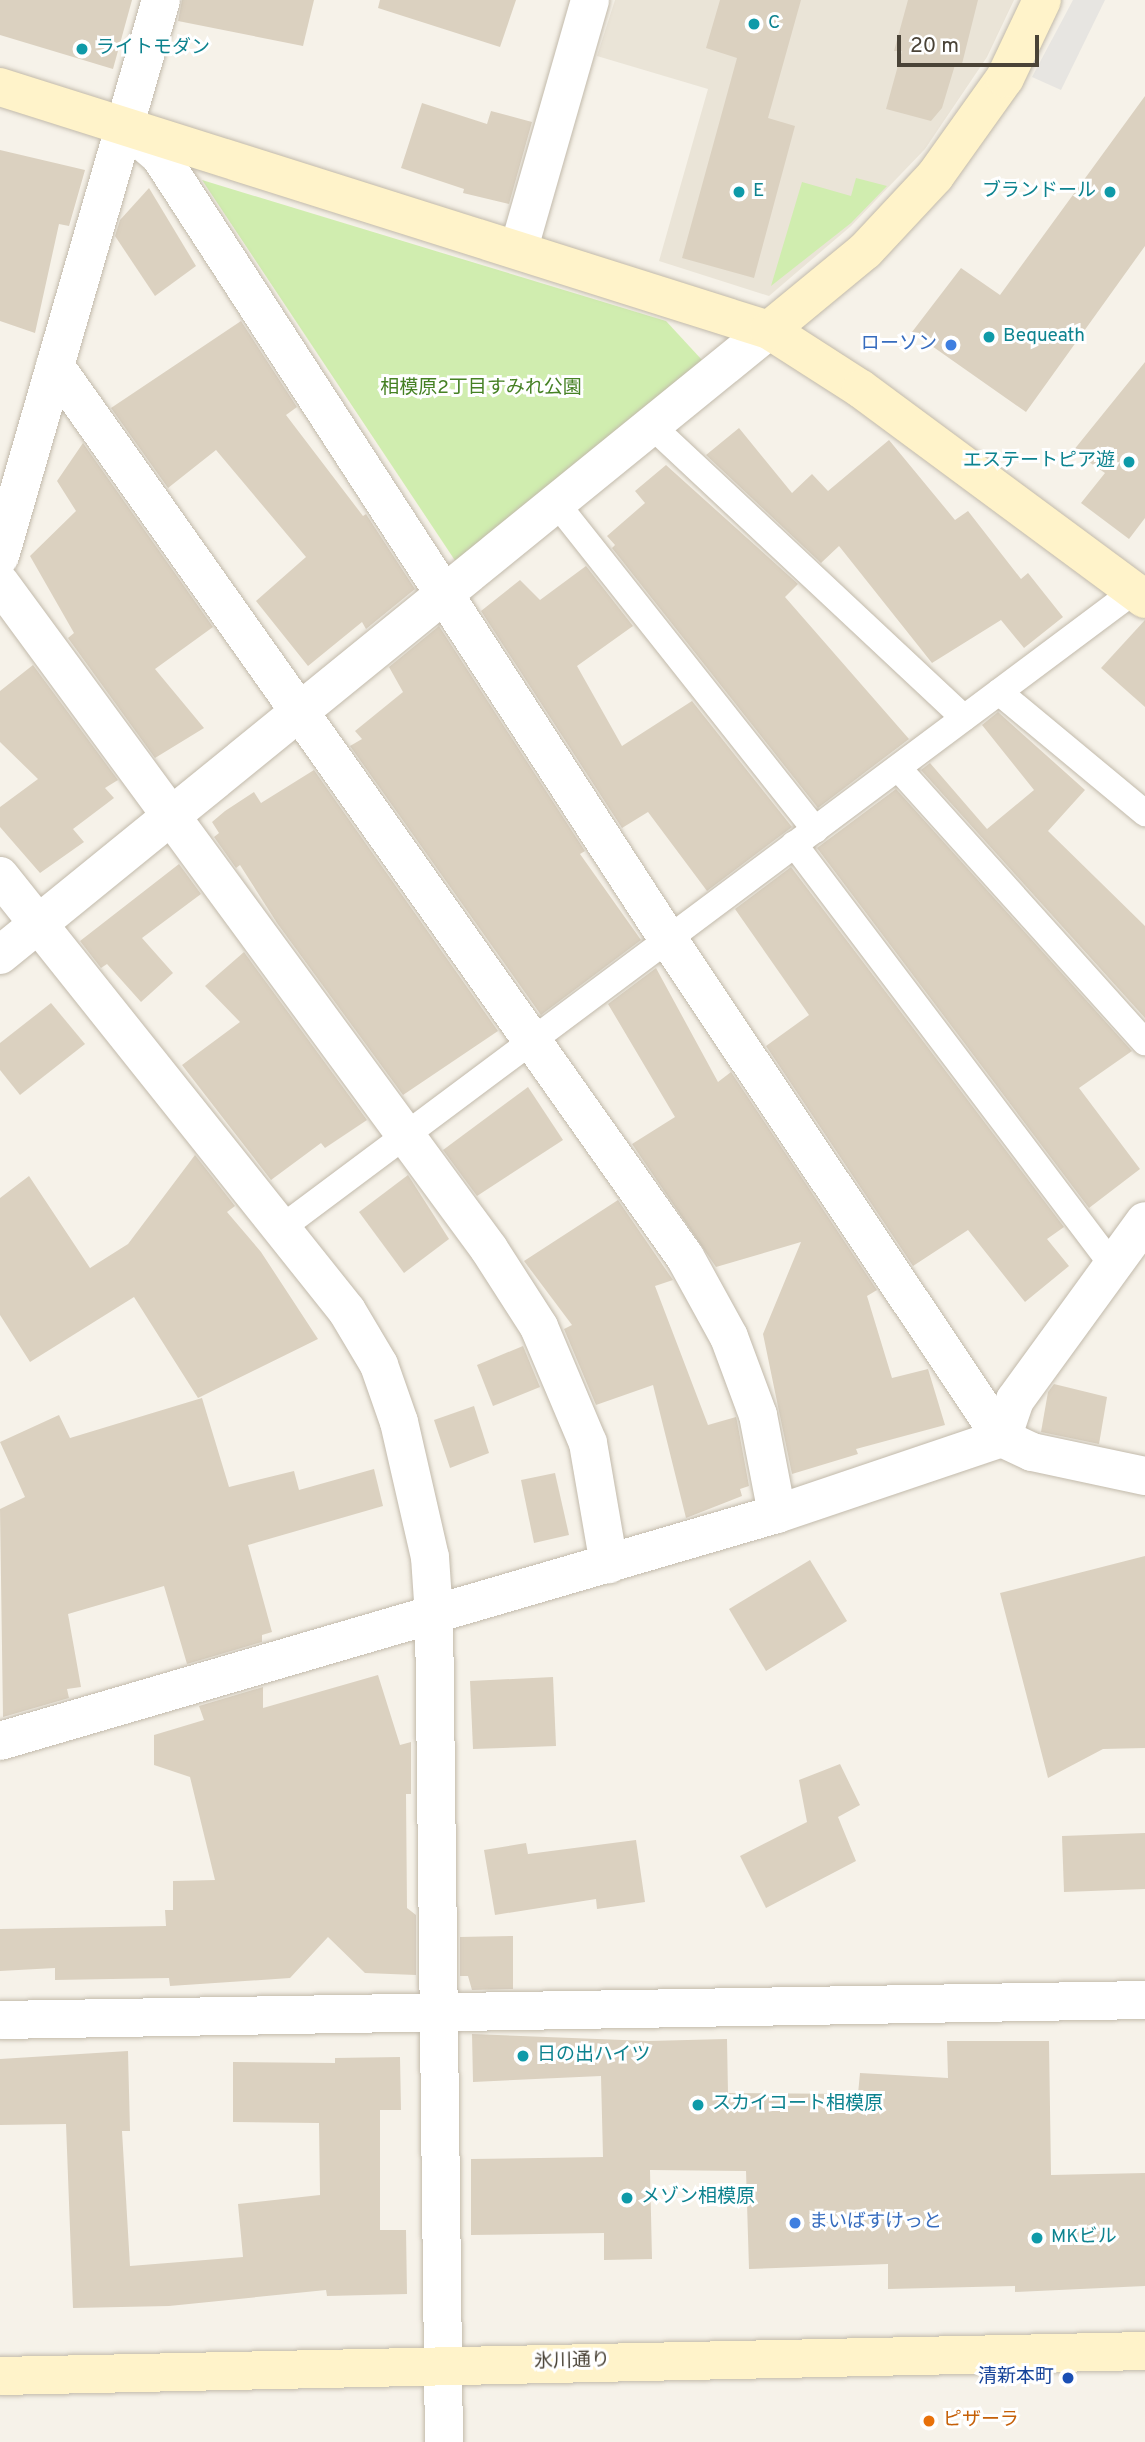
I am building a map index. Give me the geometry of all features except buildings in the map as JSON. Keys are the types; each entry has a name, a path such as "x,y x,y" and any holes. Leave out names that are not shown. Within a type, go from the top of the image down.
{"street":[{"path":"0,556 161,0"},
{"path":"519,248 590,0"},
{"path":"0,955 446,596 865,251 935,176 1005,78 1042,0"},
{"path":"0,87 519,248 769,330 861,389 1141,589"},
{"path":"126,127 160,156 668,939 1002,1438 1032,1452 1145,1476"},
{"path":"55,366 685,1257 729,1337 758,1415 777,1514"},
{"path":"0,583 174,815 539,1327 588,1443 609,1564"},
{"path":"0,876 346,1311 379,1365 417,1487 430,1557 434,1615 444,2442"},
{"path":"1002,1438 1015,1400 1145,1221"},
{"path":"0,1741 777,1514 1002,1438"},
{"path":"0,2020 1145,2000"},
{"name":"氷川通り","path":"0,2376 1145,2351"}],"lane":[{"path":"652,426 964,718"},
{"path":"557,504 805,837 1113,1266"},
{"path":"280,1229 1141,589"},
{"path":"999,692 1145,813"},
{"path":"898,768 1145,1042"}],"shaded area":[{"path":"615,0 1014,0 987,57 925,149 851,226 769,296 659,261 708,89 597,56"},
{"path":"1073,0 1105,0 1061,90 1032,77"}],"green space":[{"path":"856,178 887,186 851,223 771,286 802,182 851,196"},
{"name":"相模原2丁目すみれ公園","path":"202,180 666,321 702,360 456,562"}],"place":[{"name":"C","path":"754,24"},
{"name":"ライトモダン","path":"82,49"},
{"name":"E","path":"739,192"},
{"name":"ブランドール","path":"1110,192"},
{"name":"Bequeath","path":"989,337"},
{"name":"ローソン","path":"951,345"},
{"name":"エステートピア遊","path":"1129,462"},
{"name":"日の出ハイツ","path":"523,2056"},
{"name":"スカイコート相模原","path":"698,2105"},
{"name":"メゾン相模原","path":"627,2198"},
{"name":"まいばすけっと","path":"795,2223"},
{"name":"MKビル","path":"1037,2238"},
{"name":"清新本町","path":"1068,2378"},
{"name":"ピザーラ","path":"929,2421"}]}
